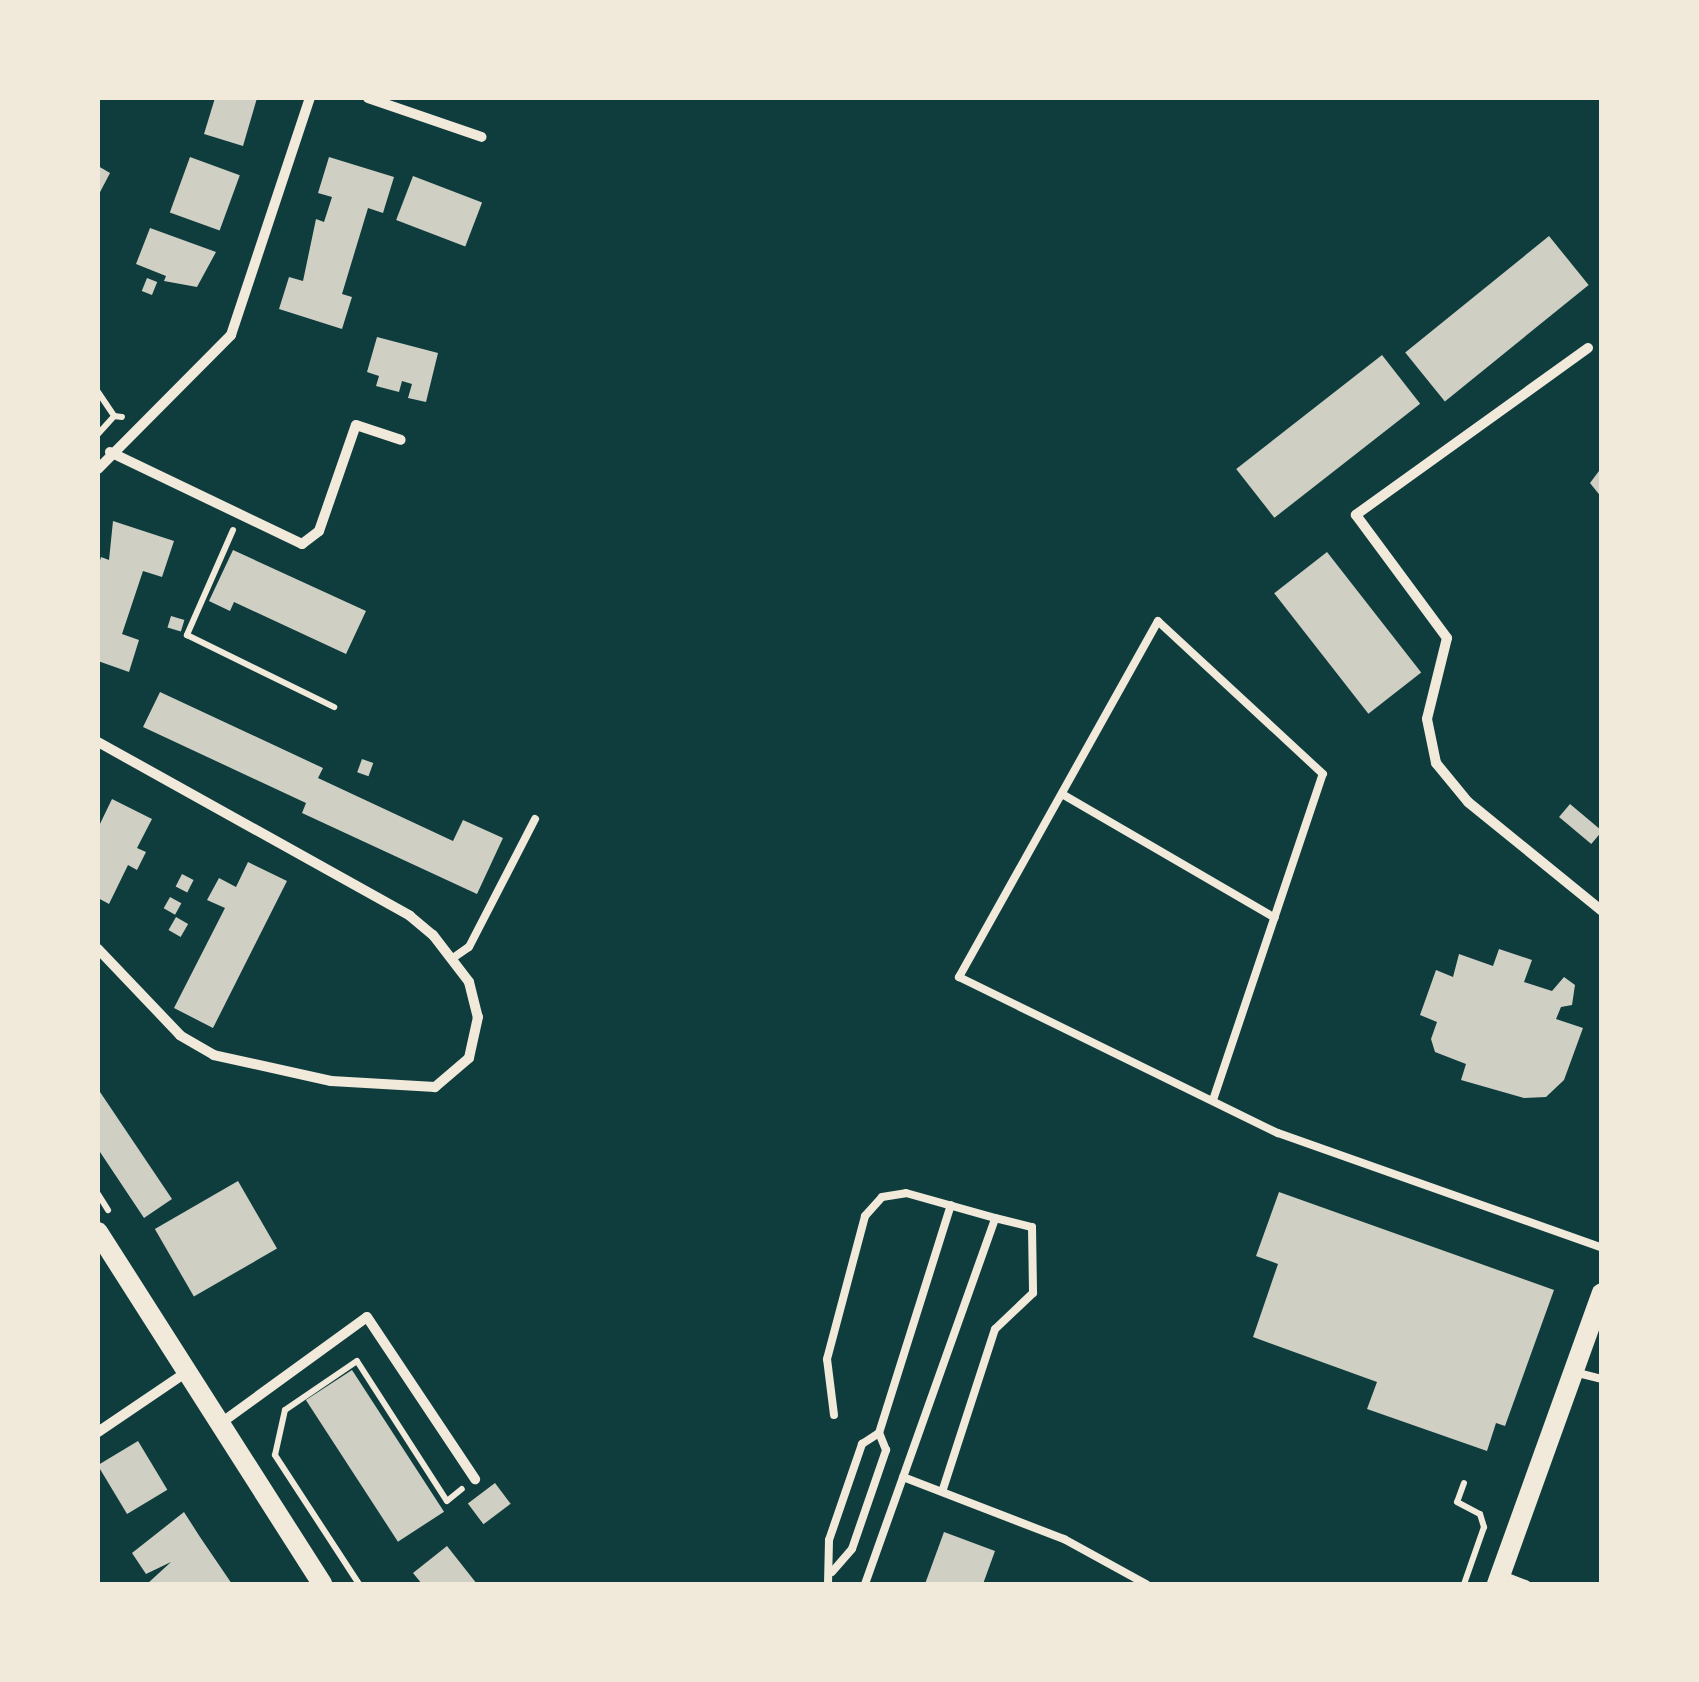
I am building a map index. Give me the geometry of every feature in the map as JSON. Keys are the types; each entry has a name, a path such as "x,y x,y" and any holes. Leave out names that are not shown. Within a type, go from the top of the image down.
{"main road":[{"path":"98,1232 322,1584"},
{"path":"1499,1580 1602,1293"}],"street":[{"path":"98,468 231,335 310,98"},
{"path":"368,98 482,138"},
{"path":"1588,348 1356,515 1447,638 1427,719 1436,763 1468,802 1602,911"},
{"path":"110,452 302,544 320,531 356,425 401,440"},
{"path":"98,742 410,916 453,958 469,982 478,1018 469,1058 435,1088 332,1081 214,1055 180,1036 98,949"},
{"path":"221,1423 368,1317 475,1479"},
{"path":"98,1432 188,1371"}],"lane":[{"path":"1213,1100 1323,774 1158,621 959,977 1278,1132 1602,1248"},
{"path":"1062,794 1275,918"},
{"path":"453,958 469,947 535,819"},
{"path":"834,1415 827,1358 865,1216 882,1198 906,1193 1032,1227 1033,1293 994,1329 942,1489"},
{"path":"832,1572 829,1540 862,1444 879,1433 951,1205"},
{"path":"865,1584 995,1218"},
{"path":"1573,1372 1602,1380"},
{"path":"828,1584 832,1572 852,1548 886,1450 879,1433"},
{"path":"902,1478 942,1489 1064,1539 1146,1584"},
{"path":"1499,1580 1526,1584"}],"path":[{"path":"98,392 114,416"},
{"path":"240,515 187,635 334,707"},
{"path":"359,1584 275,1455 285,1410 357,1361 448,1501 475,1479"},
{"path":"1464,1482 1457,1502 1480,1514 1484,1527 1464,1584"}],"building":[{"path":"215,98 257,98 243,146 204,134"},
{"path":"190,157 240,175 220,231 170,212"},
{"path":"329,157 394,177 383,213 368,208 342,294 352,297 342,329 279,309 289,277 303,281 316,219 324,222 332,197 318,193"},
{"path":"98,166 110,173 98,196"},
{"path":"413,176 482,203 465,246 396,220"},
{"path":"150,228 216,252 197,287 164,281 166,276 136,264"},
{"path":"1549,236 1589,285 1445,401 1405,352"},
{"path":"147,278 157,282 152,295 142,291"},
{"path":"377,337 438,353 426,402 408,398 412,384 402,381 399,392 376,386 379,376 367,372"},
{"path":"1382,355 1420,404 1274,518 1236,469"},
{"path":"1602,467 1602,498 1590,483"},
{"path":"113,521 174,541 162,577 143,571 122,634 139,640 129,672 98,661 98,568 101,557 109,560"},
{"path":"233,550 366,611 346,654 234,602 230,611 209,601"},
{"path":"1327,552 1421,673 1368,714 1274,593"},
{"path":"171,616 184,620 181,632 167,627"},
{"path":"160,692 323,768 318,778 453,841 463,820 503,838 477,894 302,813 306,803 143,727"},
{"path":"362,759 373,763 368,776 357,772"},
{"path":"112,799 152,819 137,848 146,852 137,870 128,865 109,904 98,898 98,828"},
{"path":"1570,804 1602,831 1591,844 1559,817"},
{"path":"248,862 287,881 213,1028 174,1008 225,908 207,900 219,878 236,887"},
{"path":"182,874 194,880 187,892 176,886"},
{"path":"170,897 181,903 175,915 164,908"},
{"path":"176,917 188,924 181,937 168,930"},
{"path":"1499,949 1532,960 1524,982 1552,991 1564,977 1575,985 1572,1005 1561,1007 1556,1019 1583,1028 1564,1080 1546,1097 1524,1098 1461,1080 1466,1064 1435,1052 1431,1039 1437,1022 1420,1015 1436,970 1453,977 1459,954 1493,966"},
{"path":"98,1089 172,1199 144,1218 98,1149"},
{"path":"238,1181 277,1249 194,1297 155,1229"},
{"path":"1279,1192 1554,1290 1505,1426 1496,1423 1487,1451 1367,1409 1377,1382 1253,1337 1278,1264 1256,1256"},
{"path":"352,1370 444,1512 398,1542 306,1400"},
{"path":"138,1441 167,1490 127,1514 98,1465"},
{"path":"495,1483 511,1504 483,1524 468,1503"},
{"path":"184,1512 232,1584 147,1584 171,1562 146,1574 132,1553"},
{"path":"944,1532 995,1551 983,1584 925,1584"},
{"path":"447,1546 477,1584 422,1584 413,1573"}]}
